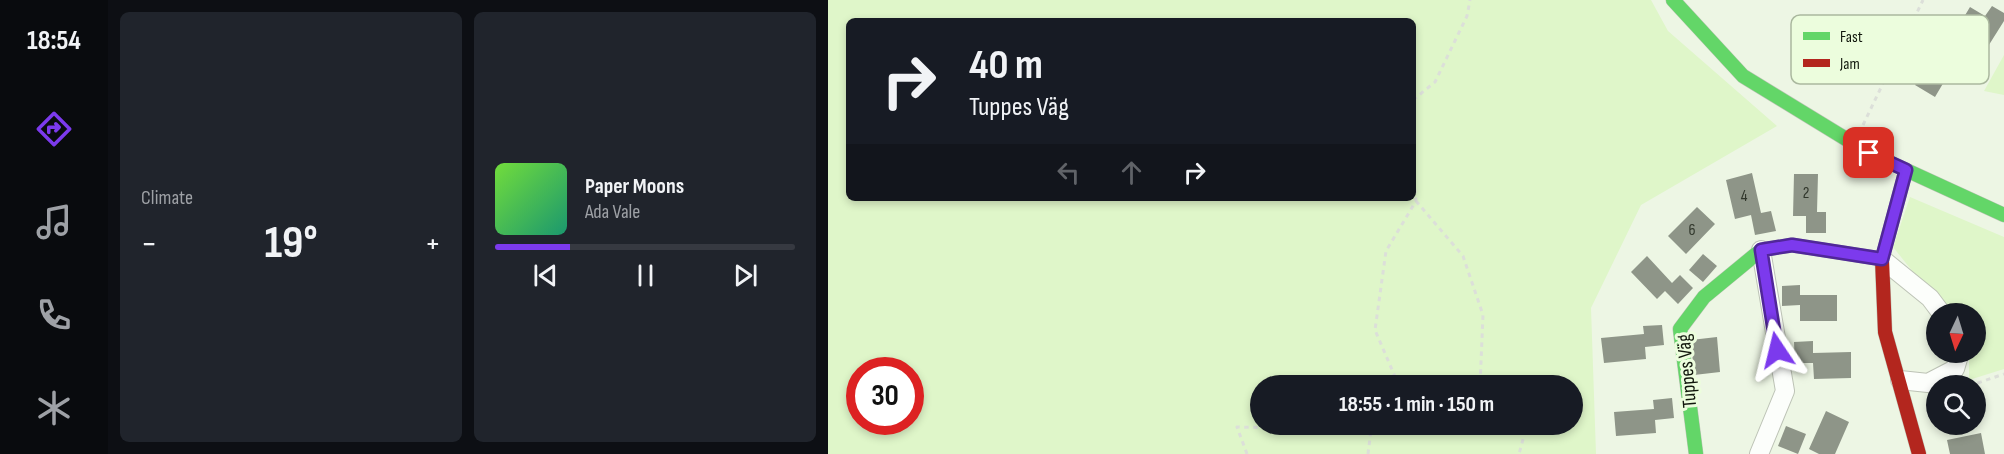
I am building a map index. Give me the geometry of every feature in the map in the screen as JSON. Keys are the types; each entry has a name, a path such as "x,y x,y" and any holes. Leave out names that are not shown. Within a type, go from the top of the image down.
{"street":[{"path":"1673,0 1743,76 1853,143 1906,170 2004,214"},
{"path":"1906,170 1882,259 1885,332 1919,454"},
{"path":"1759,454 1785,391 1761,250 1792,245 1882,259 1934,303"},
{"name":"Tuppes Väg","path":"1696,454 1680,329 1704,297 1761,250"},
{"path":"1900,380 1928,383 1955,369 1957,363"}],"path":[{"path":"1416,98 1435,82 1467,16 1470,0"},
{"path":"1916,15 1923,0"},
{"path":"1853,143 1882,84"},
{"path":"1394,375 1375,330 1386,251 1416,201 1463,256 1483,315 1480,375"},
{"path":"1986,380 2004,374"},
{"path":"1247,454 1238,427 1250,427"},
{"path":"1368,454 1370,435"},
{"path":"1519,454 1524,435"}],"green space":[{"path":"828,0 1651,0 1668,31 1777,126 1641,205 1591,308 1596,454 828,454"},
{"path":"2004,55 2004,95 1984,91"},
{"path":"1910,197 2004,237 2004,369 1985,375 1969,375 1969,363 1986,363 1986,303 1938,303 1893,247"}],"building":[{"path":"1992,6 2004,13 2004,21 1989,45 1989,15 1986,15"},
{"path":"1970,7 1983,15 1965,15"},
{"path":"1916,84 1943,84 1935,97"},
{"path":"1752,173 1761,213 1771,211 1776,231 1755,235 1751,215 1735,219 1726,180"},
{"path":"1794,174 1818,174 1817,212 1826,212 1826,233 1806,233 1806,216 1793,216"},
{"path":"1697,207 1715,224 1686,254 1668,236"},
{"path":"1703,254 1717,266 1703,282 1689,270"},
{"path":"1647,256 1672,283 1680,275 1693,288 1678,304 1665,291 1657,299 1631,272"},
{"path":"1800,285 1800,295 1837,295 1837,321 1800,321 1800,305 1782,306 1782,286"},
{"path":"1662,325 1664,345 1645,347 1646,359 1604,363 1601,338 1644,334 1643,326"},
{"path":"1717,337 1720,372 1694,375 1691,340"},
{"path":"1813,341 1813,353 1851,352 1851,378 1814,379 1813,363 1795,363 1794,342"},
{"path":"1672,398 1674,418 1655,420 1656,433 1616,436 1614,412 1654,409 1653,400"},
{"path":"1826,411 1849,422 1835,454 1819,454 1809,449"},
{"path":"1786,426 1806,434 1798,454 1778,446"},
{"path":"1981,435 1985,454 1950,454 1947,440"}],"traffic: fast":[{"path":"1673,0 1743,76 1869,153 2004,215"},
{"path":"1696,454 1680,329 1704,297 1761,250 1792,245 1882,259 1906,170"}],"traffic: jam":[{"path":"1882,259 1885,332 1919,454"}],"route":[{"path":"1777,350 1761,250 1792,245 1882,259 1906,170 1869,153"}]}
